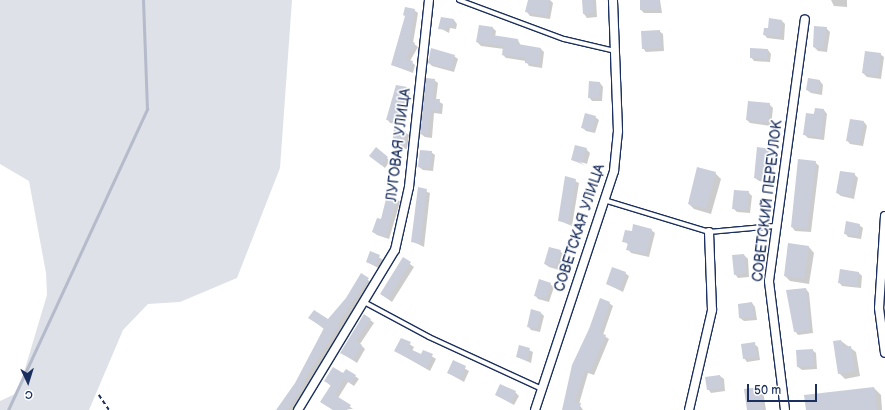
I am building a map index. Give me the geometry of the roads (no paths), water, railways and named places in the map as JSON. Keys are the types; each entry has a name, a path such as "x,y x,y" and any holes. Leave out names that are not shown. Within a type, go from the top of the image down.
{"street":[{"name":"ЛУГОВАЯ УЛИЦА","path":"298,410 395,250 410,187 429,0"},
{"name":"СОВЕТСКАЯ УЛИЦА","path":"535,410 614,171 618,131 613,0"},
{"name":"СОВЕТСКИЙ ПЕРЕУЛОК","path":"785,410 769,281 775,226 805,19"},
{"path":"885,216 879,308 885,354"},
{"path":"689,410 712,310 709,232"}],"lane":[{"path":"459,0 564,40 615,51"},
{"path":"604,200 709,232 775,226"},
{"path":"364,302 429,337 542,389"}],"waterway":[{"path":"8,410 147,109 143,0"}]}
